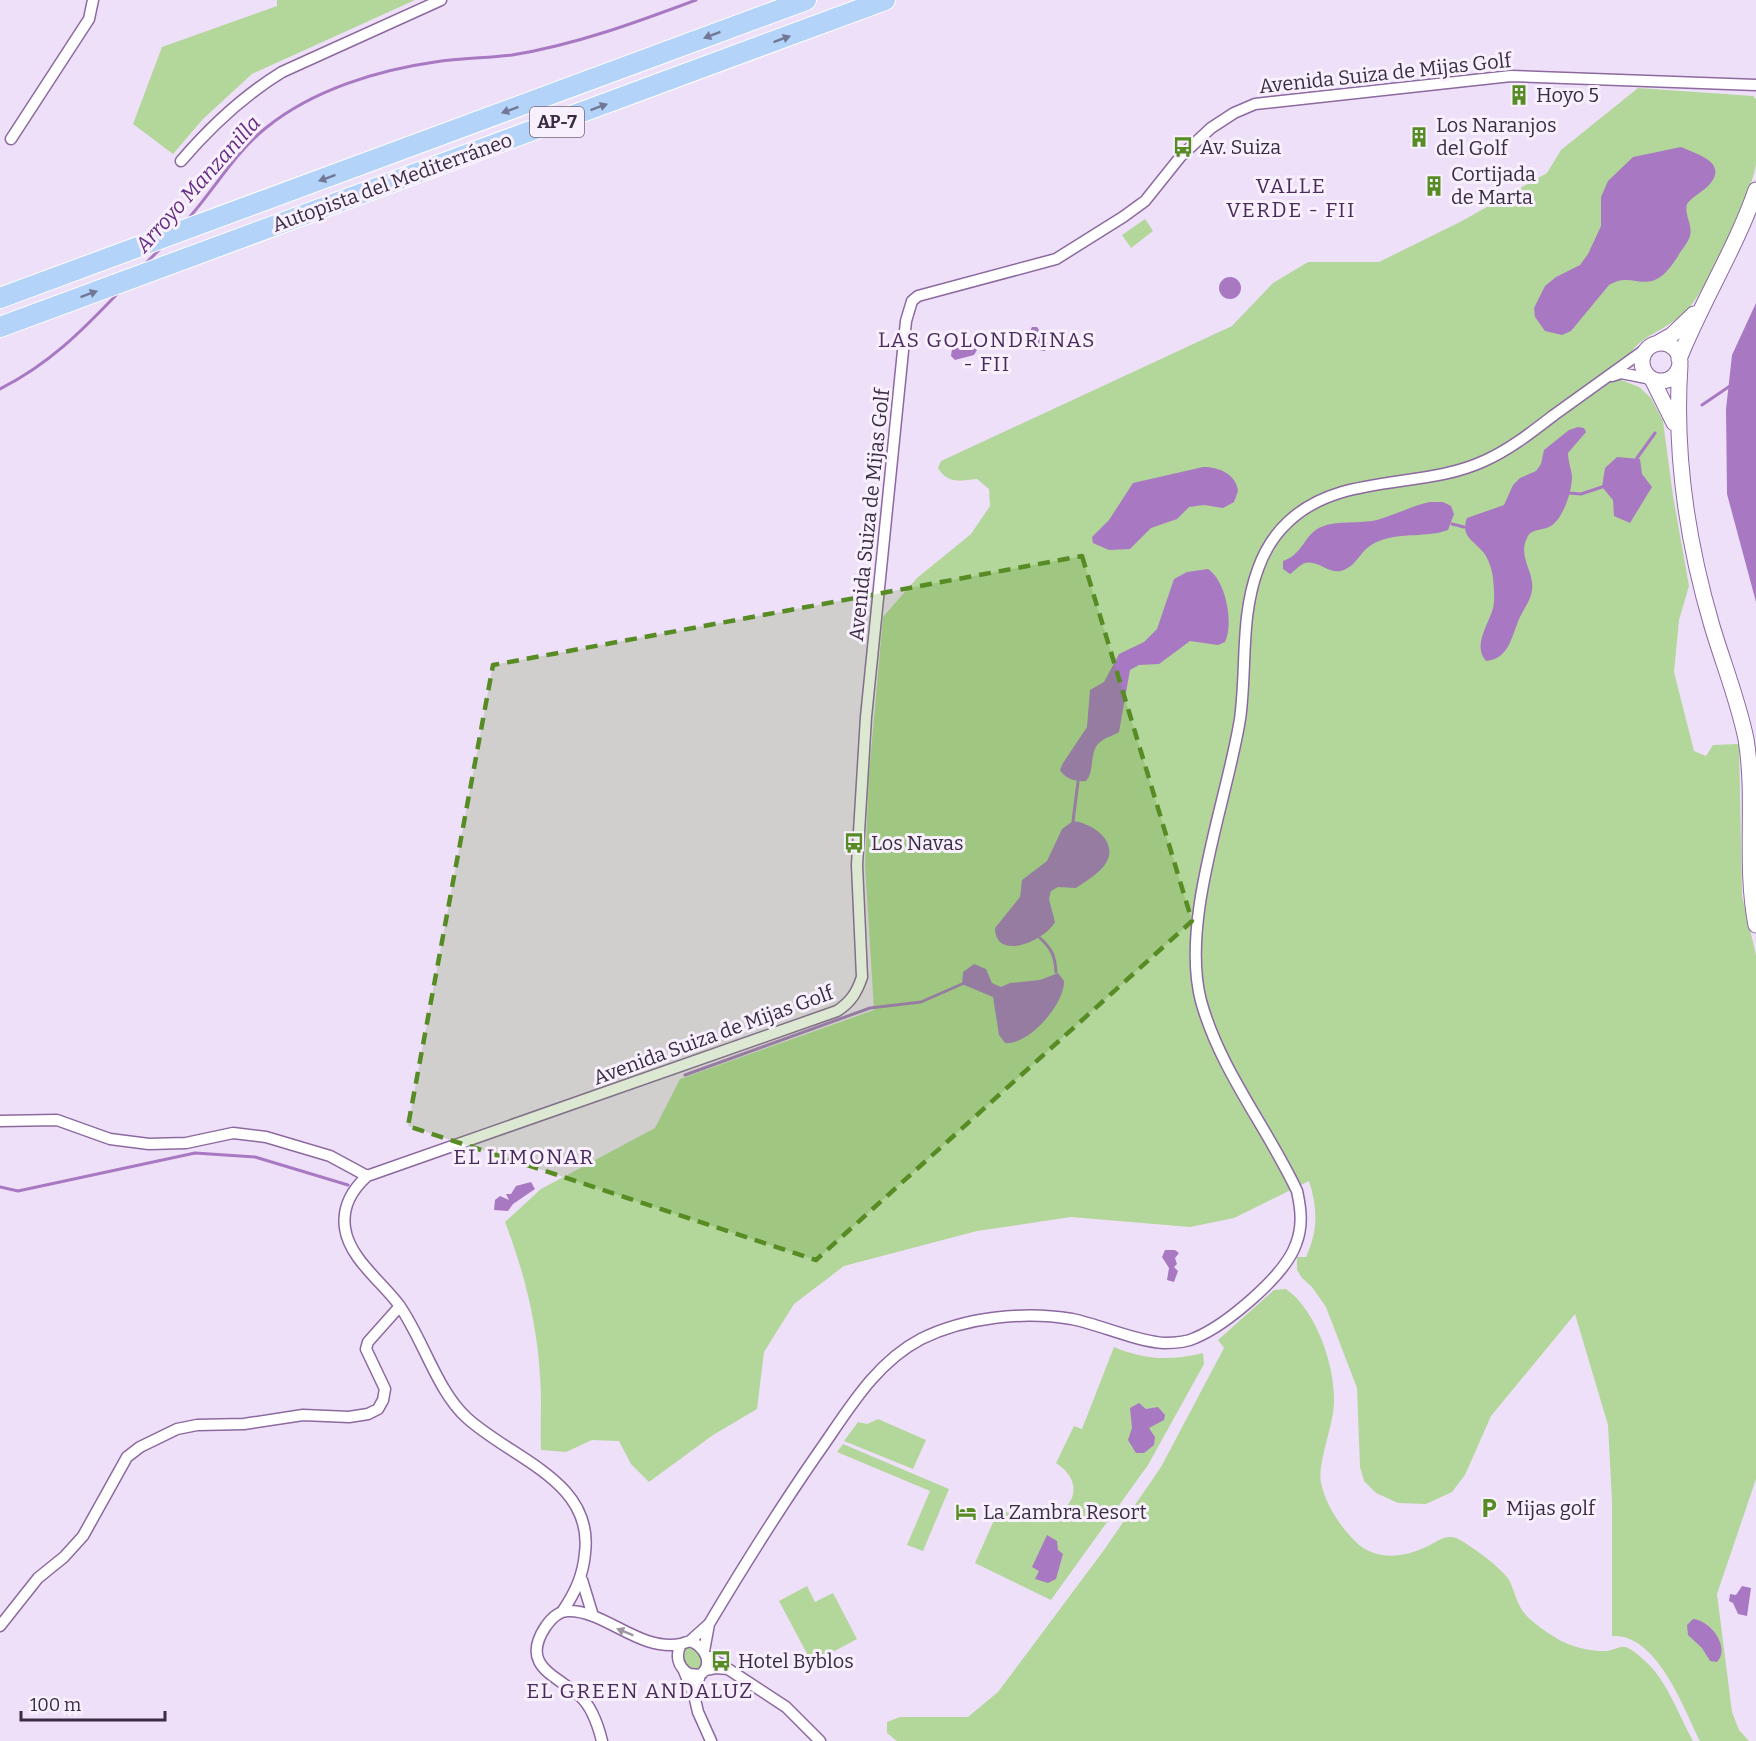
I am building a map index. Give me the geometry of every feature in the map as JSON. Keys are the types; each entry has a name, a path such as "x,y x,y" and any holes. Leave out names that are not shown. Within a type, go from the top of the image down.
{"highway":[{"name":"Autopista del Mediterráneo","path":"0,298 806,0"},
{"name":"Autopista del Mediterráneo","path":"0,327 885,0"}],"street":[{"path":"11,140 89,19 93,0"},
{"path":"181,161 206,133 262,85 282,72 441,0"},
{"name":"Avenida Suiza de Mijas Golf","path":"400,1306 350,1245 345,1230 345,1209 357,1185 367,1176 837,1011 849,1004 857,991 862,977 857,864 866,717 906,321 912,301 918,296 1026,268 1065,253 1145,201 1181,156 1211,128 1234,113 1256,104 1511,76 1756,86"},
{"path":"1606,378 1621,373 1669,380 1680,362 1703,302 1746,220 1756,190"},
{"path":"694,1695 703,1673 710,1624 761,1536 874,1375 913,1345 945,1330 1015,1316 1071,1319 1163,1343 1193,1340 1218,1327 1259,1293 1290,1255 1301,1229 1298,1191 1232,1075 1216,1041 1202,1001 1196,956 1202,903 1235,751 1242,694 1246,626 1258,568 1288,521 1305,509 1322,500 1359,488 1442,475 1484,461 1518,441 1653,345 1672,335 1703,302"},
{"path":"1653,345 1673,348 1680,362 1677,431 1693,551 1746,739 1750,773 1751,894 1756,925"},
{"path":"1653,345 1642,362 1668,406 1677,431"},
{"path":"0,1121 57,1120 110,1139 149,1144 186,1143 233,1133 267,1137 330,1156 367,1176"},
{"path":"0,1626 38,1578 64,1557 83,1536 127,1457 140,1447 177,1429 197,1425 233,1426 303,1415 349,1416 368,1414 378,1409 385,1389 366,1349 368,1342 400,1306 451,1397 466,1418 550,1478 575,1500 588,1533 581,1576 562,1612 551,1619 541,1635 537,1657 545,1671 581,1697 596,1720 602,1741"},
{"path":"581,1576 587,1603 593,1616"},
{"path":"562,1612 593,1616 647,1641 668,1645 686,1642 786,1707 820,1741"},
{"path":"710,1624 686,1642 677,1657 694,1695 702,1724 711,1741"},
{"path":"684,1671 692,1676 712,1668 728,1669"}],"highlighted area":[{"path":"1082,556 1192,921 816,1260 408,1126 493,665"}],"green space":[{"path":"277,0 415,0 252,74 203,119 173,154 133,124 162,47 277,6"},
{"path":"1638,88 1753,96 1756,99 1756,164 1753,178 1717,263 1687,310 1676,320 1638,344 1631,352 1619,379 1639,387 1651,398 1663,421 1689,586 1679,620 1674,672 1694,751 1706,756 1713,745 1739,744 1742,896 1756,955 1756,1479 1717,1594 1732,1712 1739,1730 1749,1741 1700,1741 1677,1693 1655,1659 1628,1638 1612,1636 1612,1501 1608,1425 1575,1314 1491,1416 1465,1475 1452,1492 1426,1504 1398,1503 1376,1493 1364,1481 1360,1467 1357,1388 1326,1307 1297,1270 1297,1257 1306,1257 1315,1229 1314,1201 1309,1181 1234,1218 1190,1227 1071,1217 977,1231 844,1266 794,1304 764,1352 757,1409 713,1435 649,1482 631,1464 619,1441 592,1440 566,1452 541,1450 541,1385 533,1317 524,1278 505,1222 541,1189 655,1128 680,1079 874,1010 865,865 869,774 883,617 917,578 971,534 990,506 989,489 977,479 959,481 946,477 938,468 941,461 1232,326 1273,283 1308,262 1379,262 1462,221 1547,173 1561,150"},
{"path":"1145,219 1153,231 1131,248 1122,235"},
{"path":"1286,1289 1297,1298 1315,1324 1327,1356 1334,1402 1320,1475 1323,1491 1330,1507 1349,1535 1371,1552 1389,1556 1408,1554 1448,1537 1462,1541 1500,1569 1511,1584 1522,1610 1549,1634 1587,1650 1607,1651 1625,1647 1636,1653 1652,1668 1666,1687 1693,1741 897,1741 887,1733 887,1722 900,1717 968,1717 998,1692 1104,1550 1161,1467 1224,1348 1218,1340 1274,1290"},
{"path":"1114,1347 1136,1355 1158,1358 1203,1353 1204,1364 1148,1465 1051,1600 975,1563 999,1509 1016,1516 1018,1510 1034,1515 1048,1515 1060,1511 1068,1504 1073,1494 1073,1484 1067,1473 1056,1463 1074,1426 1082,1429"},
{"path":"878,1419 926,1440 913,1469 844,1441 858,1422 867,1424"},
{"path":"843,1444 949,1489 923,1551 907,1545 930,1491 837,1452"},
{"path":"807,1586 815,1602 833,1593 857,1639 812,1663 779,1601"},
{"path":"689,1646 695,1647 703,1660 700,1669 691,1669 684,1660 683,1651"}],"shaded area":[{"path":"1681,147 1710,161 1715,172 1706,188 1687,204 1690,236 1668,270 1659,278 1651,281 1627,280 1609,285 1571,331 1562,335 1545,331 1535,317 1534,308 1545,286 1556,277 1580,265 1588,254 1601,226 1601,197 1608,181 1633,157"},
{"path":"1230,277 1238,280 1241,288 1238,296 1230,299 1222,296 1219,288 1222,280"},
{"path":"1756,303 1756,602 1727,494 1726,409 1732,355"},
{"path":"1032,327 1037,327 1048,344 1045,351 1039,350 1029,333"},
{"path":"972,345 977,350 974,355 955,360 951,356 952,349"},
{"path":"1584,428 1586,432 1568,453 1572,482 1563,510 1556,522 1548,528 1531,533 1525,544 1524,550 1532,582 1531,596 1505,651 1500,656 1486,661 1482,655 1481,641 1494,605 1493,576 1486,555 1469,538 1465,530 1467,518 1504,505 1513,485 1520,478 1536,471 1541,464 1544,450 1569,430"},
{"path":"1617,457 1640,459 1642,474 1652,487 1630,523 1614,516 1613,500 1602,487 1605,468"},
{"path":"1203,467 1221,470 1234,480 1238,491 1234,502 1223,508 1204,505 1189,507 1177,519 1151,528 1130,549 1109,550 1093,543 1092,537 1109,520 1133,483"},
{"path":"1430,502 1443,502 1451,506 1454,514 1448,530 1379,541 1367,548 1353,564 1344,570 1334,571 1310,562 1303,564 1290,574 1283,569 1283,561 1295,554 1310,535 1321,527 1377,520"},
{"path":"1208,569 1220,583 1227,603 1229,624 1225,642 1218,645 1190,641 1159,664 1139,665 1130,670 1119,732 1103,740 1095,748 1089,777 1086,781 1065,776 1060,770 1063,763 1087,727 1090,690 1104,682 1119,654 1144,642 1157,629 1174,579 1187,572"},
{"path":"1073,821 1088,825 1102,834 1109,847 1106,863 1096,874 1076,888 1058,887 1051,891 1049,899 1055,922 1050,929 1032,941 1021,945 1003,944 997,938 995,928 1020,897 1022,880 1047,861 1062,829"},
{"path":"974,964 986,969 992,983 1001,987 1010,983 1040,980 1058,973 1064,981 1063,990 1044,1022 1024,1038 1005,1043 999,1035 993,997 962,984 963,972"},
{"path":"531,1182 535,1189 513,1204 508,1211 494,1210 495,1200 500,1196 509,1200 506,1194 511,1194 516,1186"},
{"path":"1165,1250 1175,1250 1179,1253 1175,1258 1177,1264 1174,1267 1178,1271 1174,1282 1167,1280 1169,1268 1162,1257"},
{"path":"1139,1403 1146,1409 1158,1407 1165,1415 1164,1420 1149,1428 1155,1437 1154,1445 1144,1453 1136,1453 1128,1440 1132,1428 1130,1408"},
{"path":"1047,1535 1057,1541 1058,1550 1063,1554 1056,1579 1048,1583 1035,1579 1039,1571 1032,1567"},
{"path":"1742,1586 1751,1588 1747,1616 1738,1614 1733,1603 1729,1601 1730,1594 1736,1595"},
{"path":"1693,1619 1706,1624 1717,1635 1722,1649 1717,1662 1710,1661 1702,1648 1688,1635 1687,1625"}],"waterway":[{"name":"Arroyo Manzanilla","path":"187,220 255,137 285,114 325,92 391,70 445,61 536,51 582,39 696,0"},
{"name":"Arroyo Manzanilla","path":"146,263 160,249"},
{"name":"Arroyo Manzanilla","path":"0,389 34,369 64,346 119,292"},
{"path":"1702,405 1730,386"},
{"path":"1637,458 1655,433"},
{"path":"1569,493 1581,494 1602,487"},
{"path":"1452,524 1464,527"},
{"path":"1073,821 1078,782"},
{"path":"1040,938 1052,953 1056,972"},
{"path":"685,1075 870,1008 921,1002 962,984"},
{"path":"0,1187 18,1191 195,1153 255,1157 348,1185"}],"place":[{"name":"Hoyo 5","path":"1519,95"},
{"name":"Los Naranjos del Golf","path":"1419,137"},
{"name":"Av. Suiza","path":"1183,147"},
{"name":"Cortijada de Marta","path":"1434,186"},
{"name":"Los Navas","path":"854,843"},
{"name":"Mijas golf","path":"1489,1508"},
{"name":"La Zambra Resort","path":"966,1512"},
{"name":"Hotel Byblos","path":"721,1661"}],"district":[{"name":"VALLE VERDE - FII","path":"1291,198"},
{"name":"LAS GOLONDRINAS - FII","path":"987,352"},
{"name":"EL LIMONAR","path":"524,1157"},
{"name":"EL GREEN ANDALUZ","path":"640,1691"}]}
